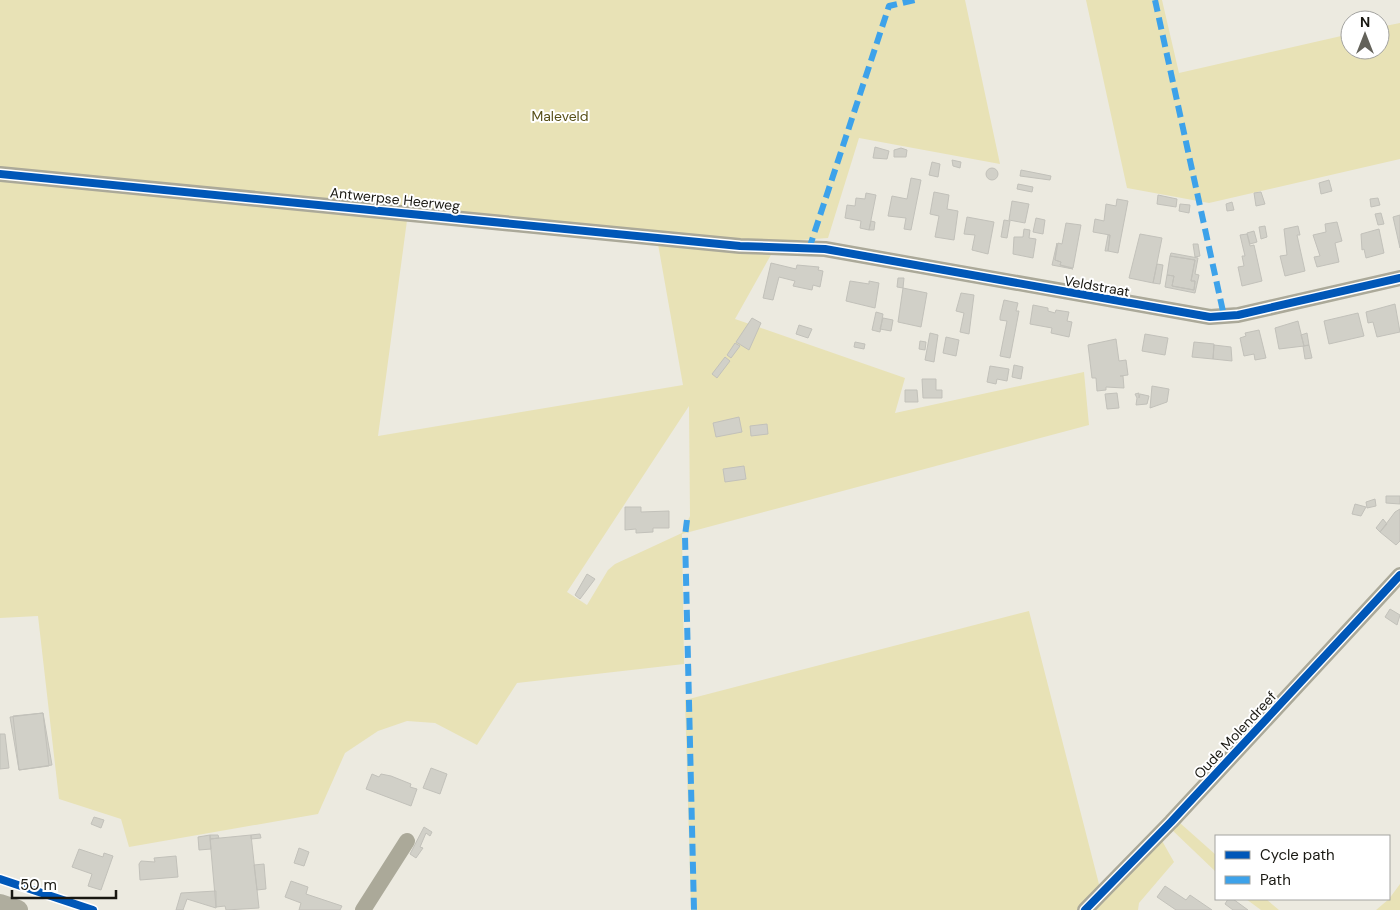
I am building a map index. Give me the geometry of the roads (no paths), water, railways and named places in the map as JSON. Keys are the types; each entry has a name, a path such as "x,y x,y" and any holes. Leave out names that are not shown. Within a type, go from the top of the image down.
{"main road":[{"path":"0,904 18,910"}],"street":[{"name":"Antwerpse Heerweg","path":"0,174 740,246 787,248"},
{"name":"Veldstraat","path":"787,248 825,249 1210,318 1238,315 1400,278"},
{"name":"Oude Molendreef","path":"1085,910 1178,815 1400,575"},
{"path":"363,910 407,842"}],"park label":[{"name":"Maleveld","path":"560,116"}]}
